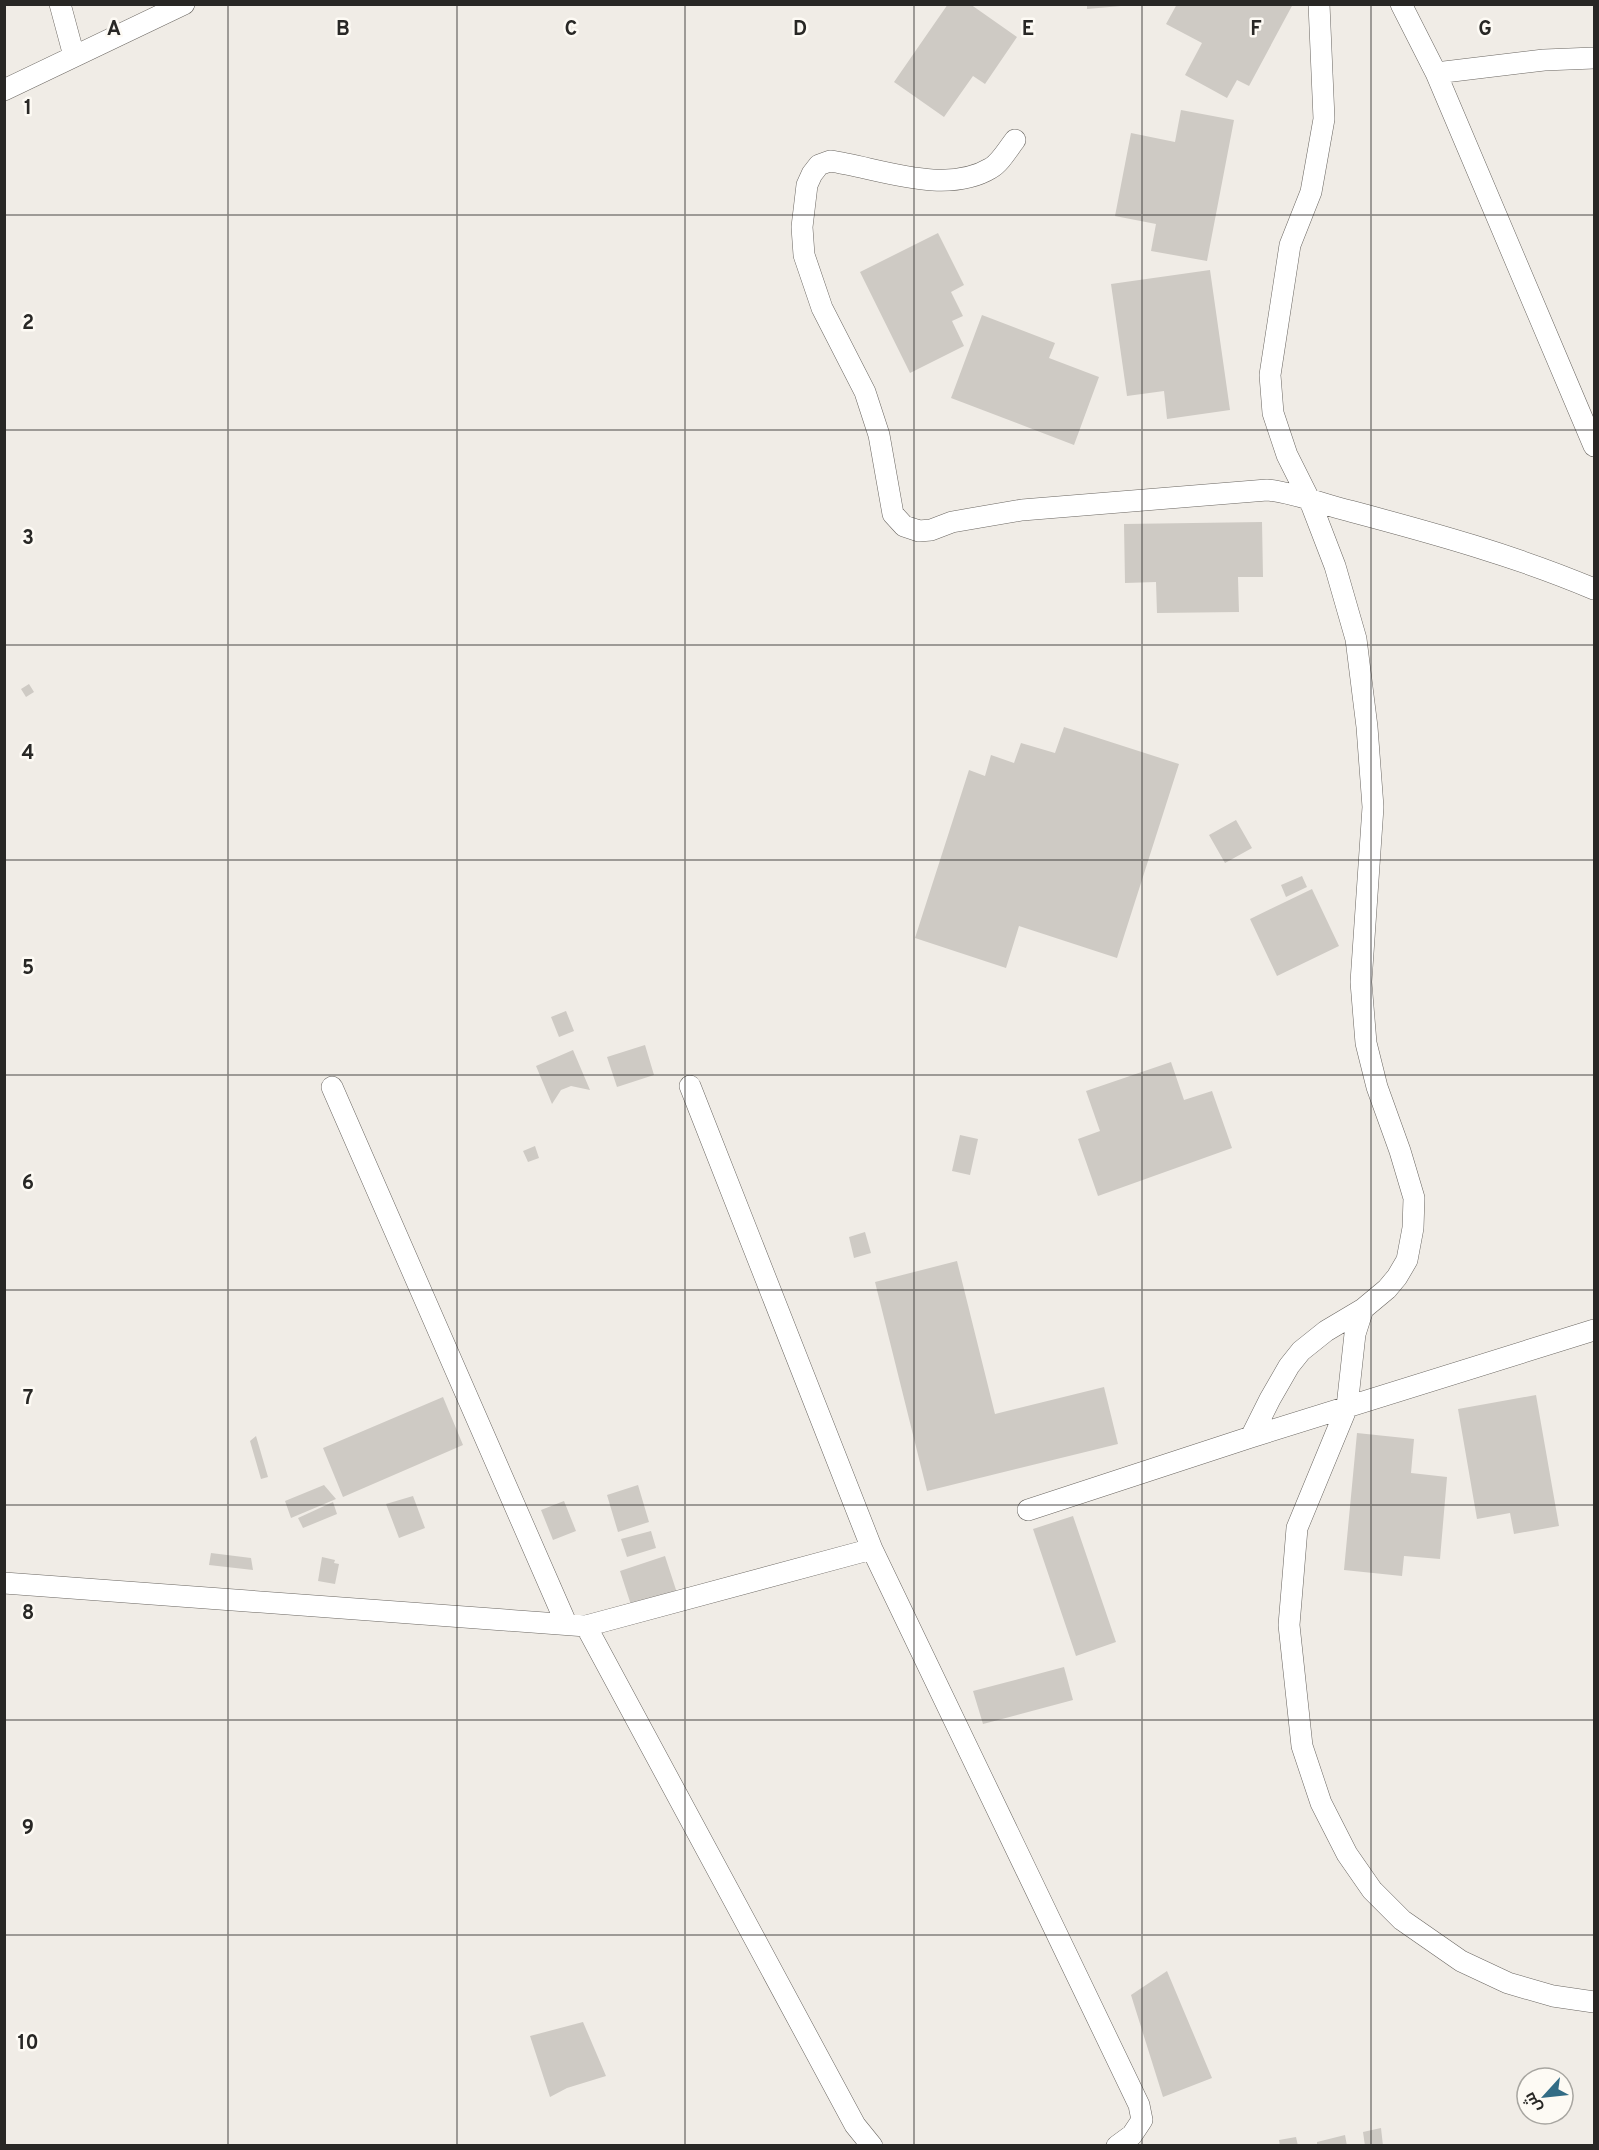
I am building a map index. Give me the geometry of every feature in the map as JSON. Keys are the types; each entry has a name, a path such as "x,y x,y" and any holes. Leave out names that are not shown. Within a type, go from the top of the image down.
{"street":[{"path":"60,4 74,56"},
{"path":"4,90 184,4"},
{"path":"1251,1437 1270,1399 1300,1351 1326,1331 1363,1309 1397,1278 1407,1260 1413,1228 1414,1198 1377,1087 1366,1043 1361,982 1373,807 1367,727 1356,639 1335,566 1310,501 1287,455 1273,413 1270,375 1290,244 1311,192 1324,118 1319,4"},
{"path":"1401,4 1436,73 1594,446"},
{"path":"1436,73 1545,60 1594,58"},
{"path":"1015,140 992,168 966,178 932,182 830,161 819,165 807,185 802,226 804,255 822,308 865,392 879,435 893,514 904,526 919,531 931,530 952,522 1022,510 1267,490 1281,491 1310,501 1433,533 1594,589"},
{"path":"690,1086 872,1550 1139,2106 1142,2120 1132,2135 1117,2145"},
{"path":"332,1087 576,1624 855,2125 872,2145"},
{"path":"1363,1309 1355,1334 1347,1407 1297,1528 1289,1625 1302,1746 1321,1803 1347,1854 1372,1890 1401,1920 1461,1961 1508,1983 1553,1996 1594,2002"},
{"path":"1028,1510 1251,1437 1594,1330"},
{"path":"4,1583 576,1624 872,1550"}],"building":[{"path":"948,4 970,4 1017,37 985,84 973,76 944,117 894,82"},
{"path":"1087,4 1121,4 1121,6 1087,9"},
{"path":"1177,4 1293,4 1249,86 1237,80 1227,98 1185,75 1202,43 1166,24"},
{"path":"1181,110 1234,120 1207,261 1151,251 1156,224 1115,216 1131,133 1175,142"},
{"path":"938,233 964,285 951,292 963,316 952,321 964,346 910,373 860,272"},
{"path":"1210,270 1230,410 1167,419 1164,391 1127,396 1111,284"},
{"path":"982,315 1055,343 1049,358 1099,377 1074,445 951,398"},
{"path":"1262,522 1263,577 1238,577 1239,612 1157,613 1156,582 1125,583 1124,524"},
{"path":"29,684 34,692 26,697 21,689"},
{"path":"1064,727 1179,764 1117,958 1019,926 1006,968 915,938 969,770 985,776 991,755 1014,763 1021,743 1055,753"},
{"path":"1236,820 1252,848 1225,863 1209,835"},
{"path":"1302,876 1307,887 1286,897 1281,885"},
{"path":"1312,889 1339,946 1277,976 1250,919"},
{"path":"566,1011 574,1031 559,1037 551,1017"},
{"path":"645,1045 654,1075 617,1087 607,1057"},
{"path":"573,1050 590,1090 571,1086 561,1090 552,1104 536,1066"},
{"path":"1171,1062 1184,1100 1212,1091 1232,1148 1098,1196 1078,1139 1100,1131 1086,1091"},
{"path":"960,1135 978,1139 970,1175 952,1171"},
{"path":"535,1146 539,1158 528,1162 523,1151"},
{"path":"865,1232 871,1253 854,1258 849,1237"},
{"path":"957,1261 995,1414 1104,1387 1118,1444 927,1491 875,1282"},
{"path":"1536,1395 1559,1526 1514,1534 1510,1513 1477,1519 1458,1409"},
{"path":"443,1397 463,1445 343,1497 323,1448"},
{"path":"1357,1433 1414,1439 1411,1473 1447,1477 1440,1559 1404,1556 1402,1576 1344,1570"},
{"path":"256,1436 268,1477 261,1479 250,1441"},
{"path":"324,1485 336,1499 291,1518 285,1501"},
{"path":"638,1485 649,1522 618,1532 607,1495"},
{"path":"413,1496 425,1528 399,1538 386,1504"},
{"path":"564,1501 576,1531 553,1540 541,1510"},
{"path":"333,1502 337,1514 303,1528 298,1518"},
{"path":"1073,1516 1116,1642 1076,1656 1033,1529"},
{"path":"651,1531 656,1548 627,1557 621,1539"},
{"path":"211,1553 251,1558 253,1570 209,1565"},
{"path":"665,1556 677,1593 632,1608 620,1571"},
{"path":"322,1557 335,1560 334,1563 339,1564 335,1584 318,1581"},
{"path":"1064,1667 1073,1700 983,1724 973,1691"},
{"path":"1167,1971 1212,2078 1163,2097 1131,1995"},
{"path":"583,2022 606,2076 567,2088 550,2097 530,2036"},
{"path":"1381,2128 1383,2146 1365,2146 1363,2132"},
{"path":"1345,2135 1347,2146 1317,2146 1317,2142"},
{"path":"1296,2137 1298,2146 1280,2146 1279,2140"}]}
